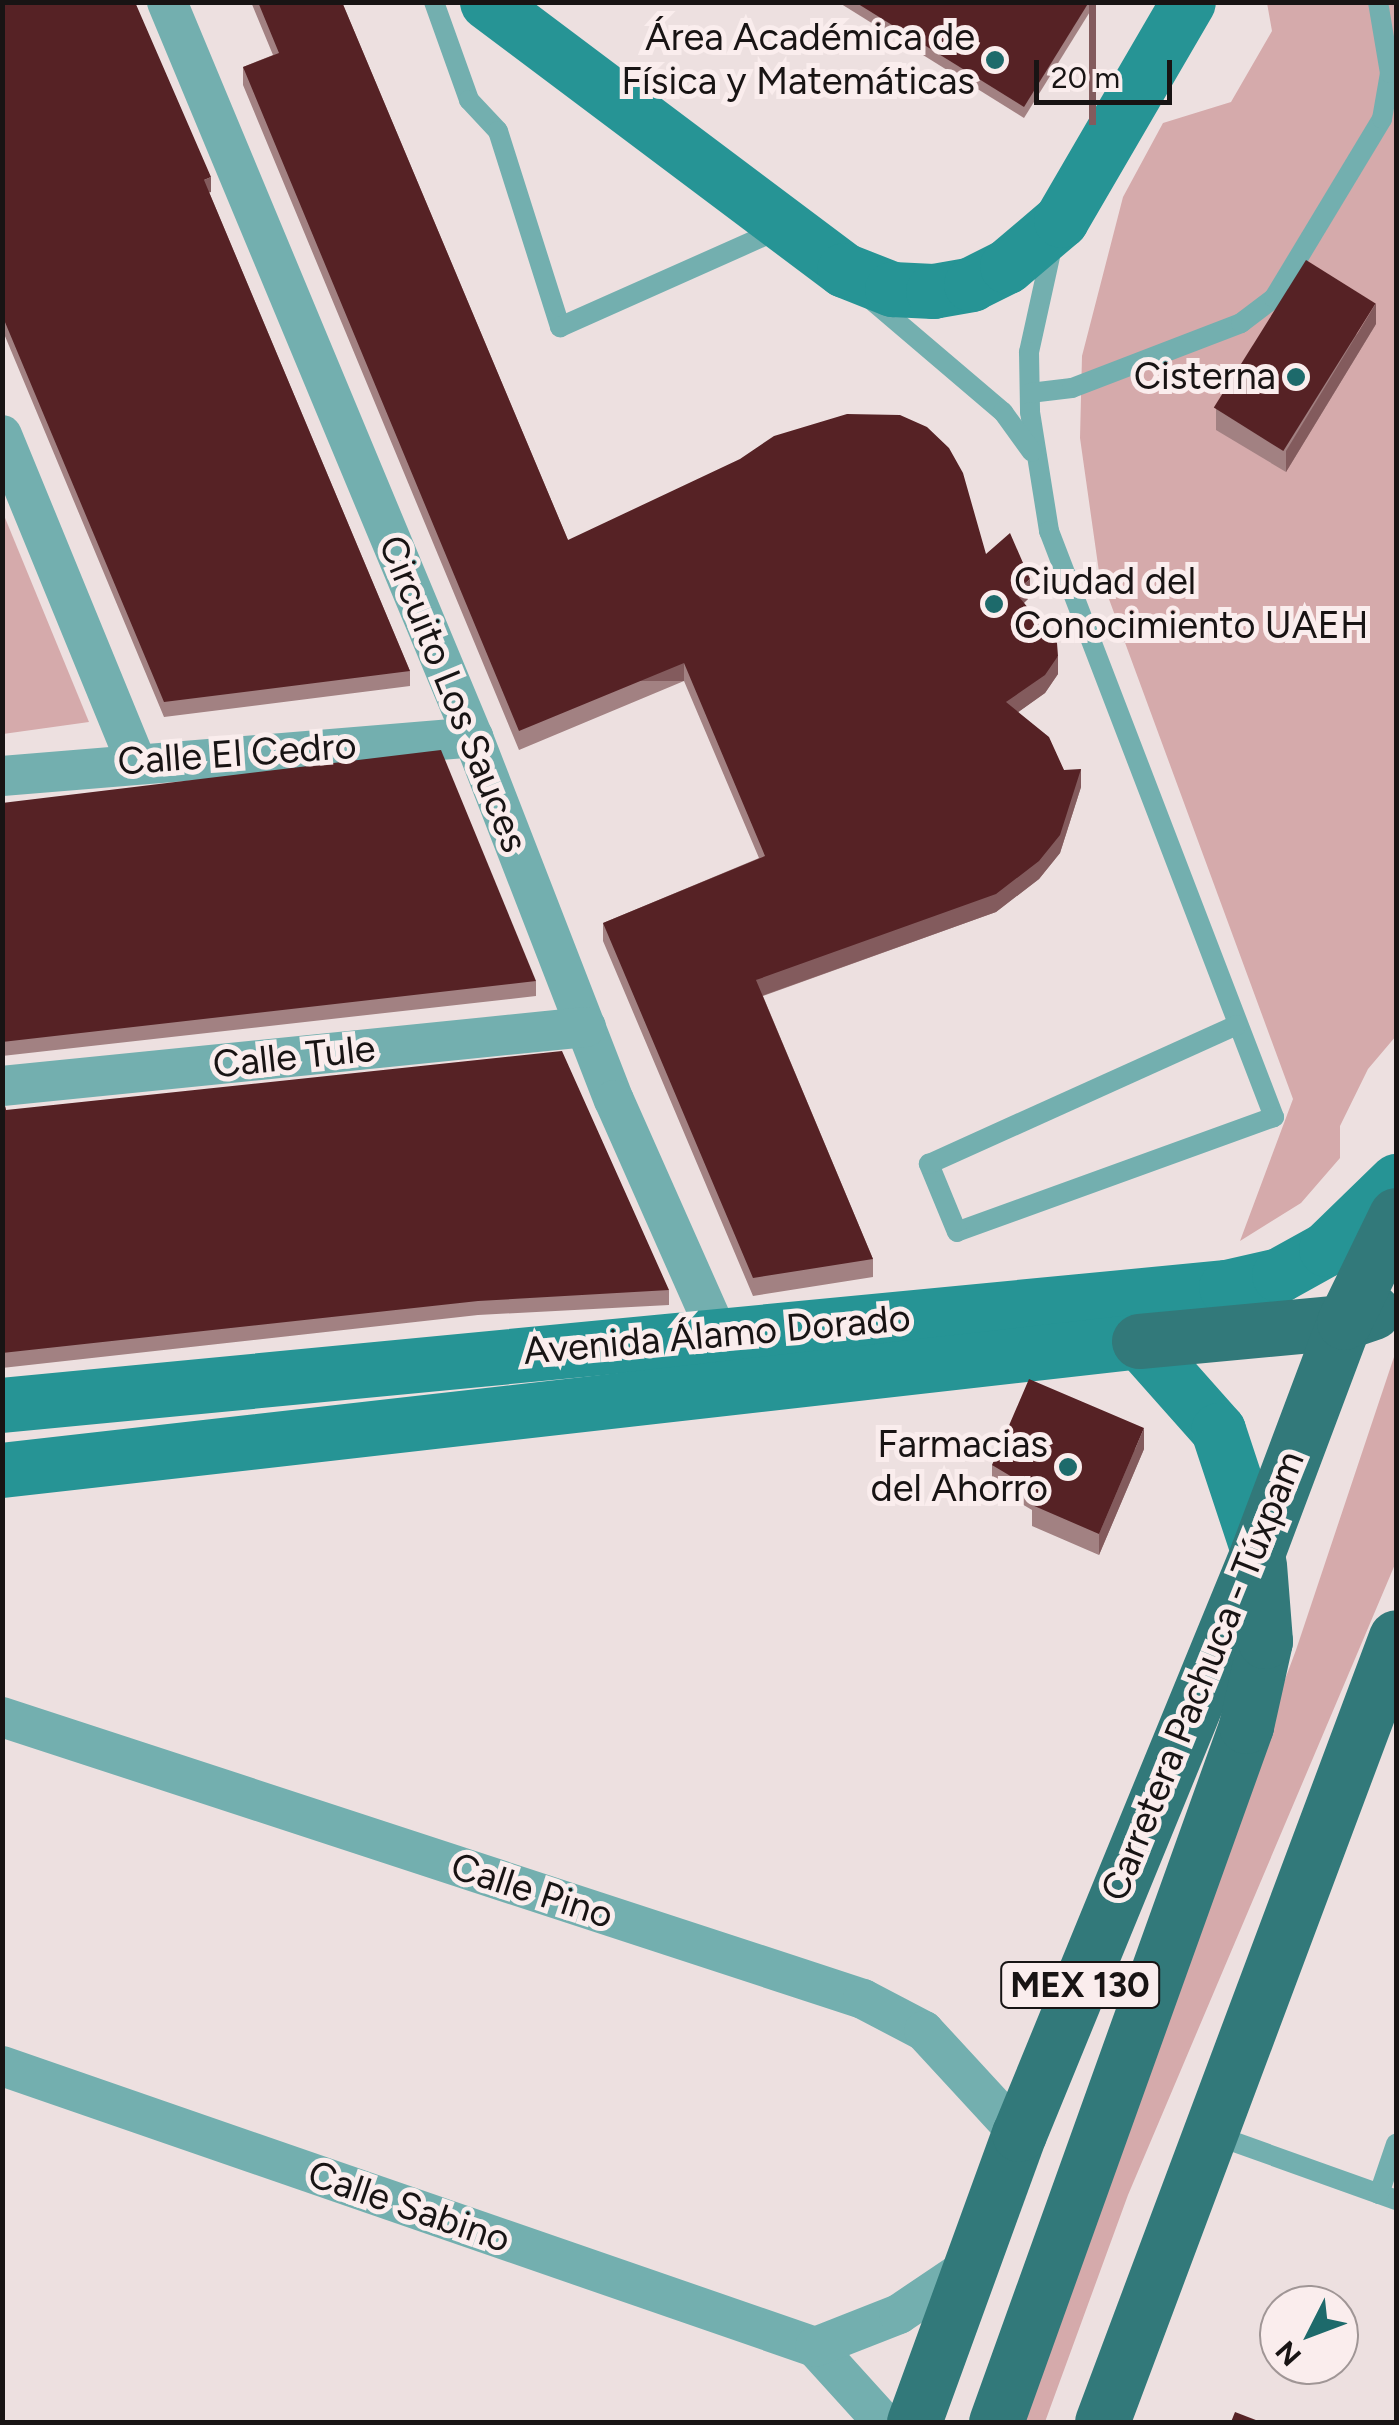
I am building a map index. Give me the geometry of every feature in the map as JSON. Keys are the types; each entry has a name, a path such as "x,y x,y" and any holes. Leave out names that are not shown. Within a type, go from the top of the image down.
{"main road":[{"name":"Carretera Pachuca - Túxpam","path":"914,2422 1019,2134 1258,1552 1344,1322 1396,1216"},
{"path":"1139,1340 1344,1322 1396,1302"},
{"path":"996,2422 1246,1726 1265,1641 1258,1552"},
{"path":"1102,2422 1396,1638"}],"street":[{"name":"Circuito Los Sauces","path":"167,2 473,737 586,1027 716,1333 742,1385"},
{"path":"488,2 844,270 892,289 971,284 1032,248 1061,220 1188,2"},
{"path":"2,435 135,760"},
{"name":"Calle El Cedro","path":"2,776 135,760 473,737"},
{"name":"Calle Tule","path":"2,1086 586,1027"},
{"name":"Avenida Álamo Dorado","path":"2,1405 716,1333 1226,1287 1279,1274 1326,1249 1396,1180"},
{"path":"1139,1340 1218,1430 1258,1552"},
{"name":"Avenida Álamo Dorado","path":"2,1470 1139,1340"},
{"path":"65,1398 75,1462"},
{"name":"Calle Pino","path":"2,1716 863,1999 924,2032 974,2079 1019,2134"},
{"name":"Calle Sabino","path":"2,2066 815,2347 884,2422"},
{"path":"815,2347 898,2314 972,2265"}],"lane":[{"path":"434,2 468,100 498,130 560,327 784,227"},
{"path":"1030,392 1072,388 1241,322 1274,298 1382,119 1390,73 1378,2"},
{"path":"1061,220 1038,294 1030,392 1037,460 1066,588 1274,1117 958,1232 929,1164 1237,1025"},
{"path":"844,270 897,328 1003,412 1037,460"},
{"path":"1210,2133 1388,2197 1396,2144"}],"shaded area":[{"path":"1267,3 1396,3 1396,1036 1368,1069 1340,1126 1340,1158 1301,1203 1240,1241 1293,1099 1099,572 1080,438 1082,356 1123,197 1163,123 1231,102 1272,31"},
{"path":"3,513 89,722 3,734"},
{"path":"1396,1351 1396,1562 1128,2195 1045,2422 1015,2422 1098,2181 1296,1650"}],"building":[{"path":"2,2 135,2 211,177 204,180 410,671 164,702 2,315"},
{"path":"258,2 342,2 568,540 740,459 774,436 847,414 900,415 927,427 949,448 963,473 986,554 1010,533 1030,579 1015,592 1057,643 1058,656 1045,675 1006,702 1049,737 1064,770 1081,769 1060,835 1039,861 996,894 756,980 873,1259 753,1278 603,923 765,856 684,663 519,731 243,67 279,53"},
{"name":"Área Académica de Física y Matemáticas","path":"855,2 1089,2 1024,107"},
{"name":"Cisterna","path":"1306,260 1376,303 1283,451 1214,408"},
{"path":"441,750 536,981 2,1042 2,803"},
{"path":"562,1051 669,1290 478,1301 2,1353 2,1094 6,1110"},
{"name":"Farmacias del Ahorro","path":"1029,1379 1144,1428 1099,1534 1032,1505 1037,1492 992,1465"},
{"path":"1235,2412 1261,2422 1231,2422"}],"place":[{"name":"Área Académica de Física y Matemáticas","path":"995,60"},
{"name":"Cisterna","path":"1296,377"},
{"name":"Ciudad del Conocimiento UAEH","path":"994,604"},
{"name":"Farmacias del Ahorro","path":"1068,1467"}]}
